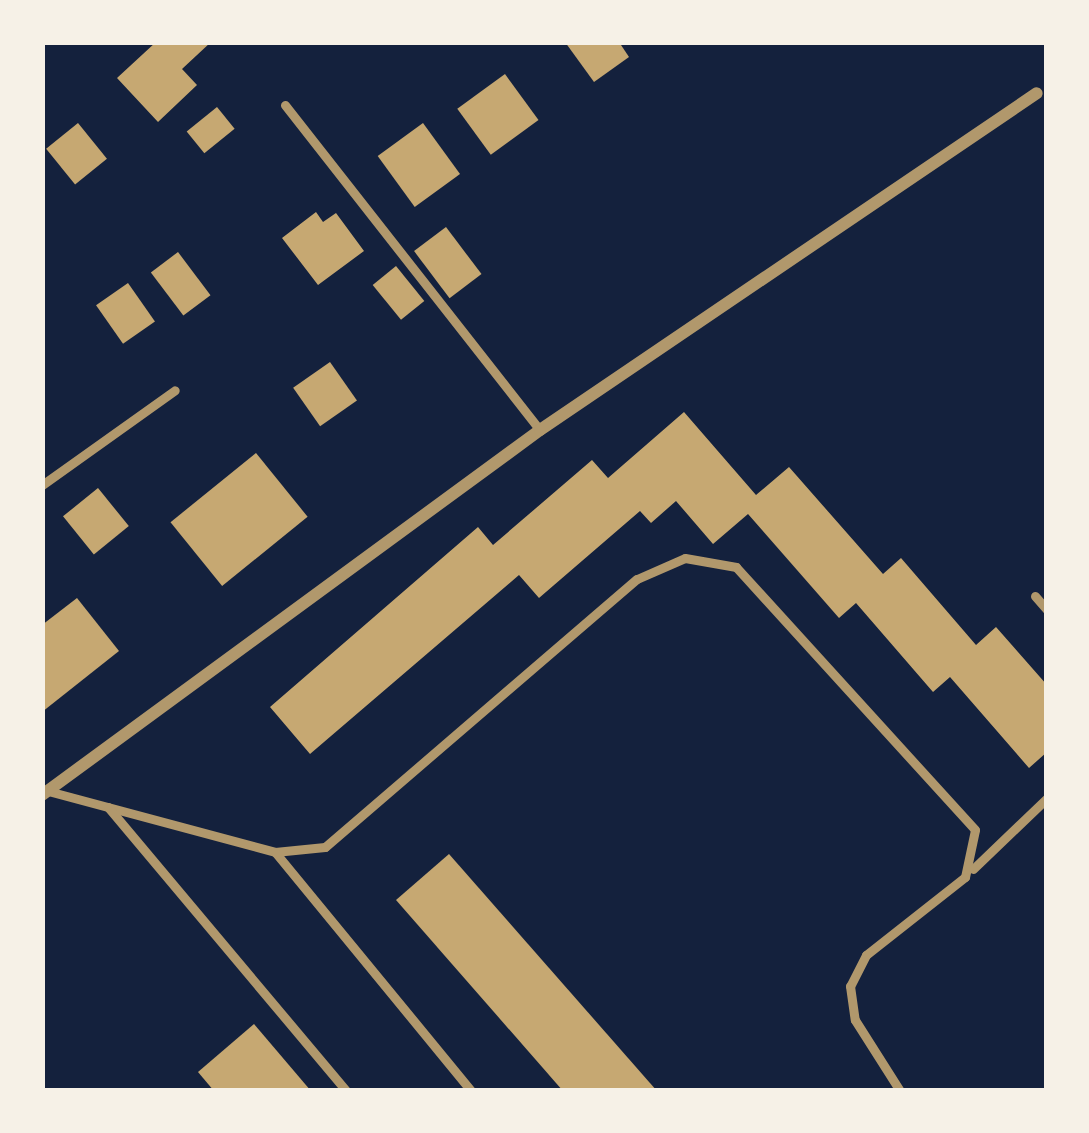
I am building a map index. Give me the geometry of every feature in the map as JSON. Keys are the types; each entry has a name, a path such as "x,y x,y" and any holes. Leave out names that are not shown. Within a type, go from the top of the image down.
{"street":[{"path":"45,793 540,430 1042,89"}],"lane":[{"path":"285,105 540,430"},
{"path":"42,485 175,390"},
{"path":"45,793 275,851 325,847 638,579 660,565 711,558 757,582 968,815 977,847 965,877"},
{"path":"1034,596 1047,610"},
{"path":"900,1091 856,1020 850,986 866,955 965,877 1047,798"},
{"path":"108,807 346,1091"},
{"path":"275,851 471,1091"}],"building":[{"path":"156,42 211,42 182,69 197,85 158,122 117,78"},
{"path":"565,42 619,42 629,57 594,82"},
{"path":"505,74 539,120 491,155 457,109"},
{"path":"217,107 235,129 204,153 187,132"},
{"path":"78,123 107,159 75,185 46,149"},
{"path":"423,123 460,174 415,207 378,156"},
{"path":"316,212 323,222 336,213 364,251 318,285 282,238"},
{"path":"446,227 482,274 450,298 414,251"},
{"path":"178,252 210,295 183,316 151,272"},
{"path":"396,266 424,301 401,320 373,285"},
{"path":"128,283 155,322 123,344 96,305"},
{"path":"330,362 357,401 320,426 293,388"},
{"path":"684,412 756,495 789,467 883,574 901,558 976,645 996,627 1047,685 1047,752 1029,768 950,677 933,692 856,603 839,618 748,514 713,544 676,501 651,523 640,511 539,598 519,575 310,754 270,707 478,527 493,545 592,460 608,478"},
{"path":"256,453 308,517 222,586 171,522"},
{"path":"98,488 129,526 94,554 63,516"},
{"path":"77,598 119,651 42,712 42,625"},
{"path":"449,854 657,1091 563,1091 396,900"},
{"path":"254,1024 311,1091 214,1091 198,1072"}]}
